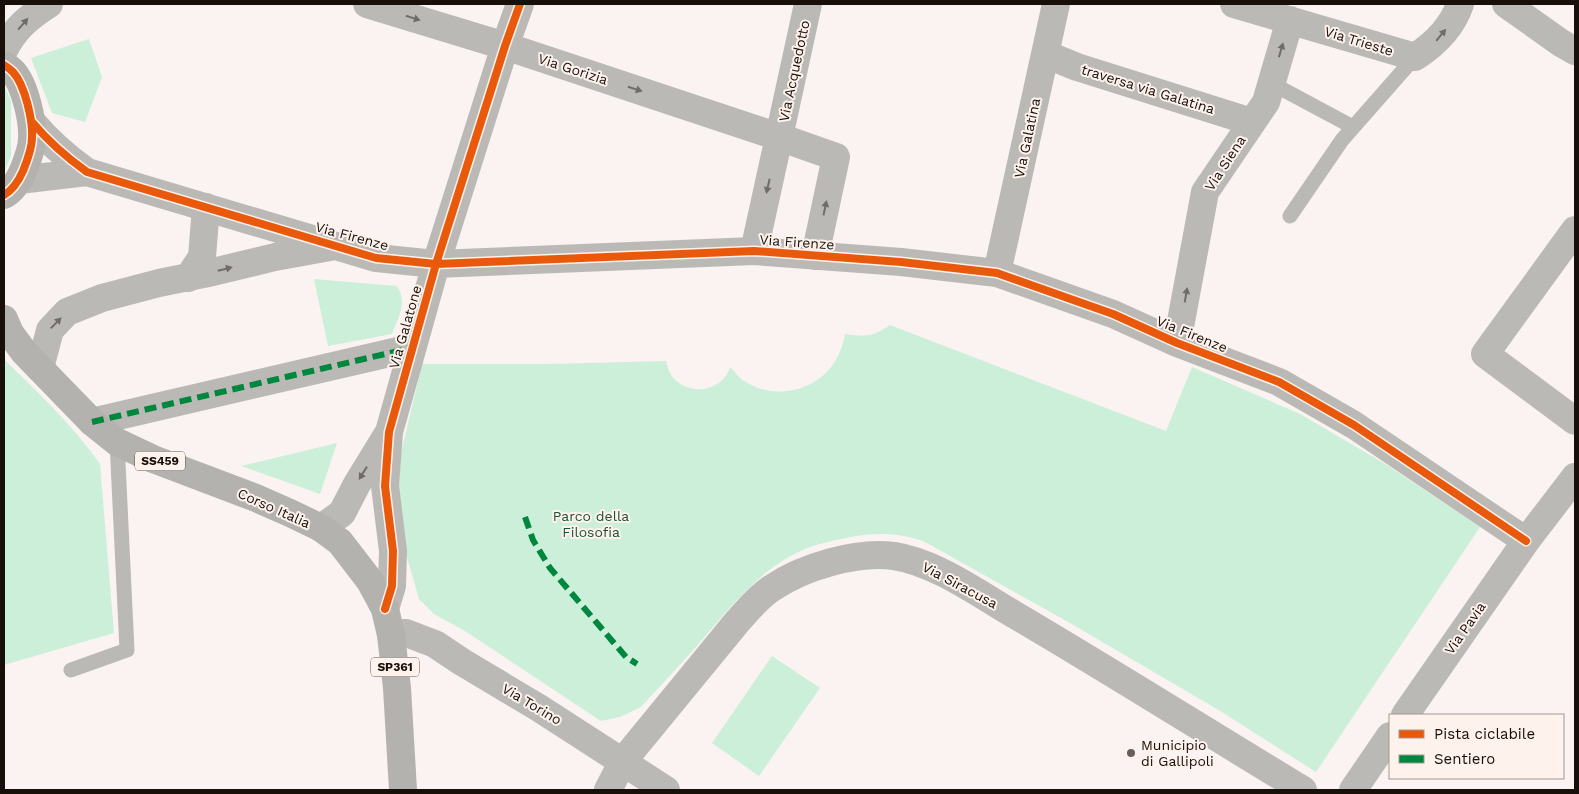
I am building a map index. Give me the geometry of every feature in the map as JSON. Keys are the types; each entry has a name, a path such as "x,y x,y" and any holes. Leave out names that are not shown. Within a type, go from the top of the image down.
{"main road":[{"path":"4,65 14,73 25,95 32,122 32,140 27,161 11,188"},
{"name":"Corso Italia","path":"4,320 10,333 24,352 92,422 117,442 153,459 256,498 321,528 340,542 370,581 384,608 391,635 397,688 403,790"}],"street":[{"path":"4,50 26,19 49,4"},
{"name":"Via Gorizia","path":"367,4 505,46 836,157 815,256"},
{"name":"Via Galatone","path":"384,608 392,586 393,551 384,486 389,432 436,264 520,4"},
{"name":"Via Acquedotto","path":"754,251 808,4"},
{"name":"Via Galatina","path":"997,273 1056,4"},
{"name":"Via Trieste","path":"1234,4 1415,58"},
{"path":"1415,58 1444,34 1460,4"},
{"path":"1506,4 1575,51"},
{"name":"Via Siena","path":"1177,343 1205,192 1266,102 1290,20"},
{"name":"traversa via Galatina","path":"1045,54 1077,67 1252,122"},
{"name":"Via Firenze","path":"32,122 66,156 87,172 376,258 436,264 754,251 901,262 997,273 1113,314 1177,343 1279,382 1354,425 1526,540"},
{"name":"Via Firenze","path":"11,188 87,172"},
{"path":"188,278 202,257 206,207"},
{"path":"1575,230 1485,354 1575,421"},
{"name":"Via Firenze","path":"40,368 50,330 67,312 102,298 275,257 336,246"},
{"path":"92,422 412,348"},
{"name":"Via Galatone","path":"321,528 342,513 357,484 389,432"},
{"name":"Via Pavia","path":"1406,714 1526,540 1575,477"},
{"name":"Via Siracusa","path":"608,790 623,761 755,602 772,588 813,567 859,555 893,556 911,560 937,570 1036,627 1303,790"},
{"name":"Via Torino","path":"391,635 406,633 436,644 666,790"},
{"path":"1353,790 1389,737"}],"lane":[{"path":"1290,216 1342,140 1415,58"},
{"path":"1271,83 1353,127"},
{"path":"72,670 127,650 117,442"}],"green space":[{"path":"89,39 102,77 85,122 52,113 31,58"},
{"path":"4,85 11,101 11,156 4,172"},
{"path":"314,279 397,286 402,298 402,304 392,334 328,346"},
{"name":"Parco della Filosofia","path":"890,325 1166,431 1192,367 1300,414 1387,465 1480,527 1316,772 1222,712 1070,623 925,542 907,537 879,534 860,535 834,540 807,548 776,565 749,588 725,613 641,707 620,717 601,721 465,631 434,614 419,599 403,543 398,501 401,453 422,364 548,364 666,361 669,372 675,379 681,384 696,389 711,387 718,383 728,373 730,367 741,379 753,386 778,392 791,391 804,387 825,373 838,356 845,334 869,335"},
{"path":"4,359 66,422 100,464 114,633 4,665"},
{"path":"337,443 320,494 241,466"},
{"path":"772,656 820,688 759,776 712,743"}],"marked path":[{"path":"92,422 411,348"},
{"path":"525,517 533,540 550,568 626,657 637,664"}],"cycle path":[{"path":"385,609 392,586 393,551 385,486 389,432 436,264 520,4"},
{"path":"4,65 13,72 25,94 32,131 29,155 18,181 4,195"},
{"path":"32,122 44,136 87,172 376,258 436,264 754,251 901,262 997,273 1113,314 1177,343 1279,382 1354,425 1526,541"}],"place":[{"name":"Municipio di Gallipoli","path":"1131,753"}]}
